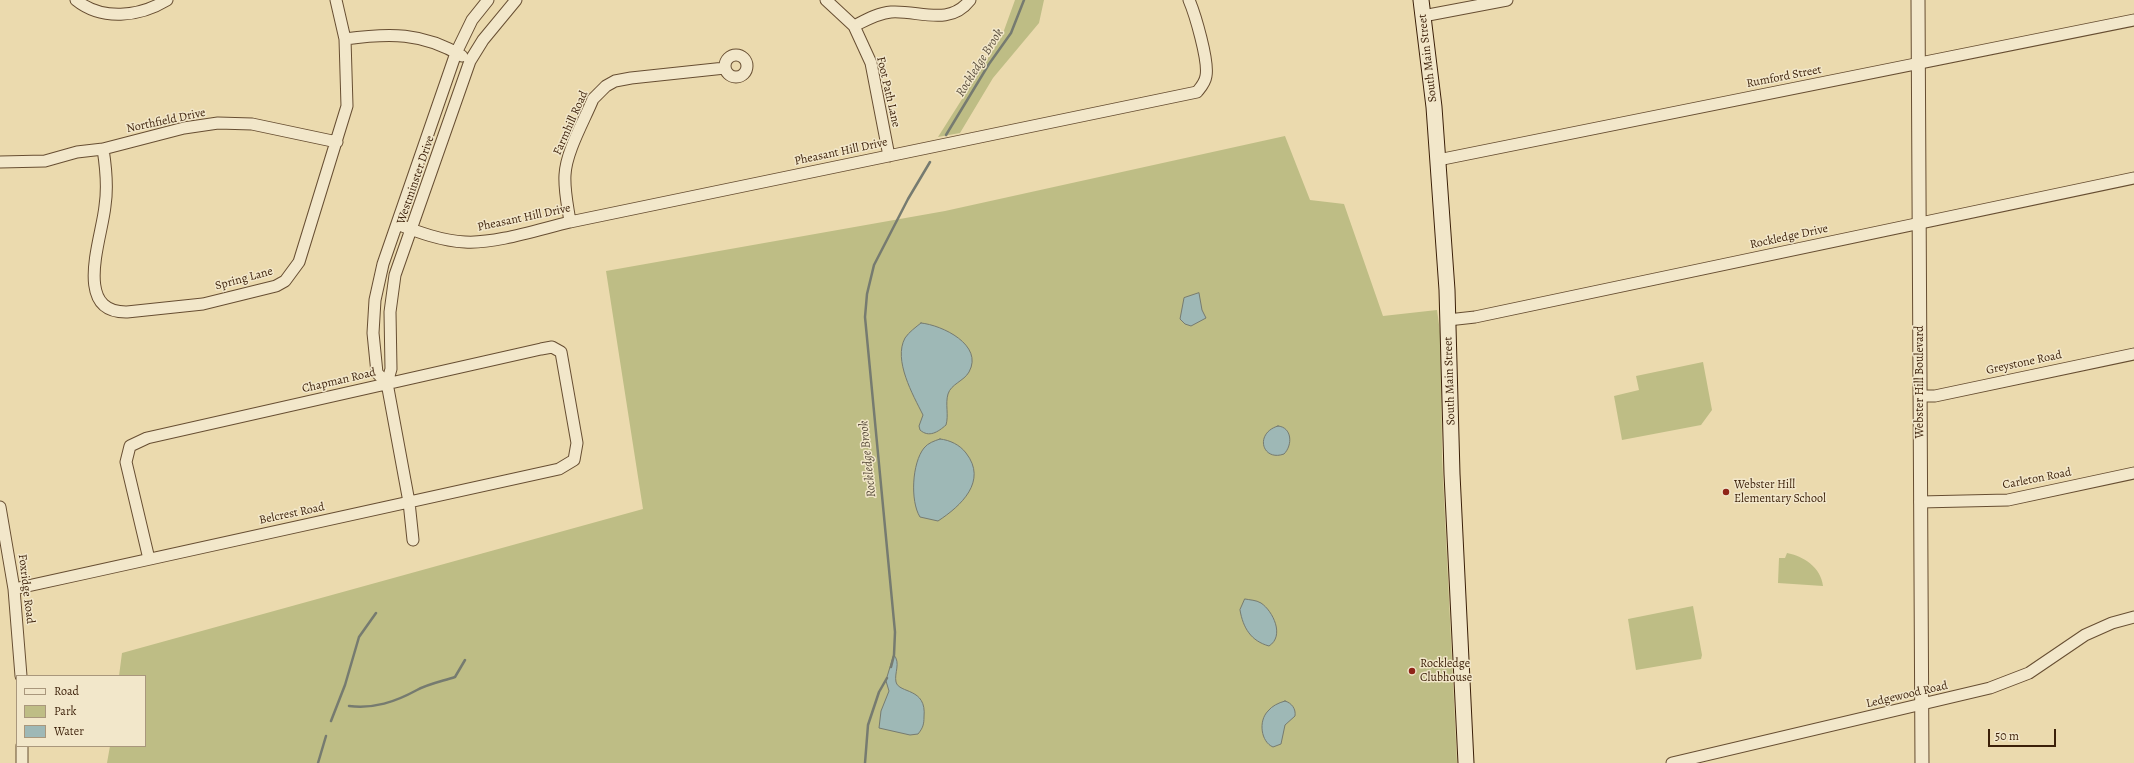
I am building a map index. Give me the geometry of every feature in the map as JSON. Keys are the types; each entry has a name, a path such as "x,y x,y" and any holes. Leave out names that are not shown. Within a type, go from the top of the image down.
{"main road":[{"name":"South Main Street","path":"1421,0 1438,160 1448,320 1452,474 1466,763"}],"street":[{"path":"76,0 86,8 106,15 127,14 153,8 166,0"},
{"name":"Spring Lane","path":"103,149 107,179 106,206 93,280 96,295 106,307 118,312 127,312 203,304 276,286 285,281 298,262 337,142 347,106 345,39 336,0"},
{"name":"Westminster Drive","path":"387,383 377,373 374,326 375,300 383,264 456,53 472,20 488,0"},
{"name":"Westminster Drive","path":"413,540 409,502 387,383 391,369 390,312 395,275 413,230 470,62 484,40 516,0"},
{"name":"Foot Path Lane","path":"826,0 854,26 871,63 889,156"},
{"path":"854,26 876,15 892,12 932,16 949,15 964,6 970,0"},
{"name":"Pheasant Hill Drive","path":"397,224 447,240 466,242 489,240 1197,92 1203,85 1206,76 1206,64 1189,0"},
{"path":"1423,16 1507,0"},
{"name":"Webster Hill Boulevard","path":"1918,0 1922,763"},
{"name":"Rumford Street","path":"1438,160 2134,20"},
{"path":"345,39 377,35 402,35 427,40 456,53 470,62"},
{"name":"Farmhill Road","path":"570,222 564,186 565,173 569,158 593,99 599,92 615,81 725,68"},
{"name":"Northfield Drive","path":"0,162 45,161 77,152 103,149 184,128 218,123 252,124 337,142"},
{"name":"Rockledge Drive","path":"1448,320 1475,317 2134,178"},
{"name":"Chapman Road","path":"149,559 126,462 130,446 147,438 552,347 561,352 564,362 577,444 574,460"},
{"name":"Greystone Road","path":"1920,396 1934,396 2134,354"},
{"name":"Belcrest Road","path":"14,589 559,469 574,460"},
{"name":"Carleton Road","path":"1920,502 2008,500 2134,473"},
{"name":"Foxridge Road","path":"0,506 14,589 21,675"},
{"name":"Ledgewood Road","path":"1672,763 1921,706 1990,688 2029,673 2085,635 2112,623 2134,617"},
{"path":"22,747 22,763"}],"green space":[{"path":"1015,0 1044,0 1039,23 993,78 960,133 938,137 1002,36"},
{"path":"1285,136 1310,200 1344,204 1383,316 1437,310 1441,339 1442,456 1457,763 107,763 110,747 146,747 146,675 119,675 122,653 643,509 606,271 945,211"},
{"path":"1703,362 1712,410 1701,425 1622,440 1614,396 1639,390 1636,376"},
{"path":"1787,553 1793,554 1805,560 1815,568 1822,579 1823,586 1778,583 1779,558 1785,558"},
{"path":"1693,606 1702,655 1701,659 1636,670 1628,619"}],"water":[{"path":"1199,293 1202,310 1206,318 1191,326 1185,324 1180,319 1184,298"},
{"path":"921,323 949,332 958,338 966,345 971,353 972,362 967,375 952,388 948,394 946,425 937,432 930,434 920,430 919,426 923,415 910,388 901,356 905,338"},
{"path":"1278,426 1283,427 1288,433 1290,437 1289,446 1284,454 1270,454 1266,451 1264,440 1266,434 1270,430"},
{"path":"940,439 954,443 964,450 972,463 974,473 973,483 963,500 938,521 920,517 915,502 914,482 917,463 924,448 933,441"},
{"path":"1245,599 1261,603 1273,617 1277,630 1274,642 1269,646 1257,641 1249,633 1243,623 1240,610"},
{"path":"894,655 897,661 896,682 898,686 917,696 924,707 923,724 918,734 910,735 879,728 881,711 889,691 886,681"},
{"path":"1285,701 1290,703 1293,707 1295,716 1285,725 1281,744 1273,747 1266,741 1262,731 1263,720 1271,708"}],"waterway":[{"name":"Rockledge Brook","path":"946,135 989,64 1011,33 1024,0"},
{"name":"Rockledge Brook","path":"891,667 894,655 895,632 865,317 867,294 874,265 908,199 930,162"},
{"path":"331,721 345,685 359,637 376,613"},
{"path":"349,706 358,707 384,704 426,686 455,677 465,660"},
{"name":"Rockledge Brook","path":"865,763 868,725 879,692 887,678"},
{"path":"318,763 326,736"}],"place":[{"name":"Webster Hill Elementary School","path":"1726,492"},
{"name":"Rockledge Clubhouse","path":"1412,671"}]}
